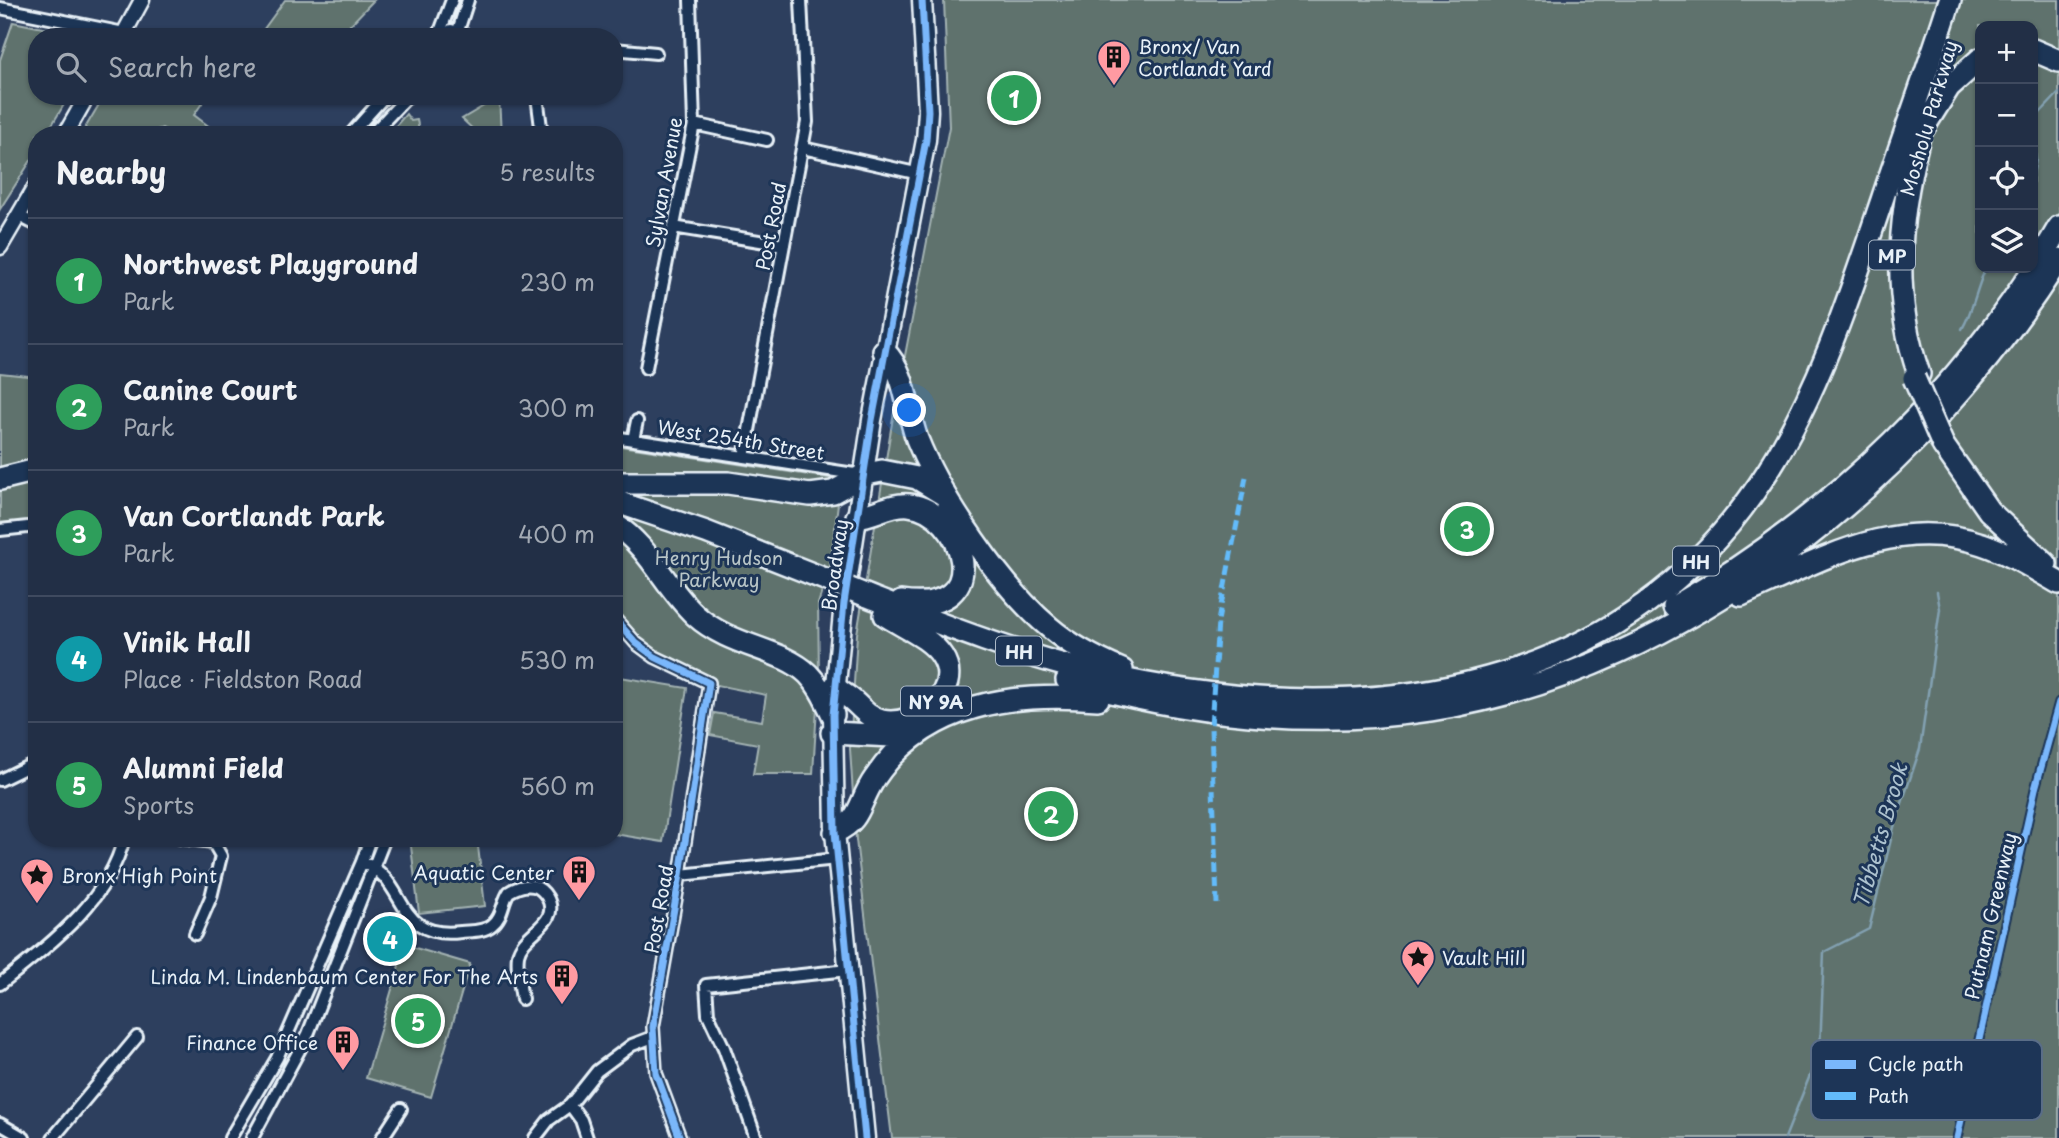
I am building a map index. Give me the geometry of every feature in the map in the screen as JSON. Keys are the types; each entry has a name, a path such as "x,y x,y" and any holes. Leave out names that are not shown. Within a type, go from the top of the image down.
{"highway":[{"name":"HH","path":"623,504 706,532 864,601 1052,661 1174,696 1368,699 1463,685 1530,666 1599,635 1658,595 1717,539 1756,489 1791,429 1832,338 1913,132 1950,0"},
{"name":"Mosholu Parkway","path":"1962,0 1913,132 1900,258 1905,317 1917,376 1946,442 1996,519 2027,550 2059,574"},
{"path":"2038,52 2059,61"},
{"path":"1913,132 1949,87 1975,64"},
{"path":"1530,666 1571,657 1665,611 1762,550 1820,507 1886,449 1946,385 2006,310 2059,227"},
{"name":"HH","path":"864,601 885,615 1070,681 1288,716 1366,717 1431,710 1522,688 1571,672 1668,626 1721,596 1787,552 1884,473 1942,414 1982,367 2059,259"},
{"path":"884,351 897,365 918,440 951,503 1017,594 1052,629 1103,661 1174,696"},
{"name":"Mosholu Parkway","path":"1946,442 1995,504 2025,535 2059,563"},
{"path":"0,475 28,461"},
{"path":"0,475 28,471"},
{"path":"623,483 718,482 810,495 834,492 863,476 882,471 917,478 934,487 951,503"},
{"path":"857,517 876,514 902,504 925,509 949,532 963,565 961,580 955,590 936,602 864,601"},
{"name":"HH","path":"623,517 829,587"},
{"path":"623,531 642,547 696,616 725,637 801,668 816,684 832,724 901,735 980,705 1028,696 1174,696"},
{"path":"1668,626 1863,543 1906,534 1947,535 1981,543 2059,583"},
{"name":"NY 9A","path":"835,685 866,713 884,721 912,717 929,707 942,694 947,671 942,656 926,641 885,615"},
{"path":"835,832 853,822 870,784 888,760 942,721"}],"main road":[{"name":"Broadway","path":"865,1138 837,859 832,724 863,476 928,121 922,0"}],"street":[{"path":"22,12 25,0"},
{"path":"127,28 142,0"},
{"path":"442,28 452,0"},
{"path":"459,28 468,0"},
{"name":"Sylvan Avenue","path":"646,368 694,124 690,0"},
{"name":"Post Road","path":"744,457 807,122 801,0"},
{"path":"0,8 92,28"},
{"path":"623,50 656,53"},
{"path":"70,126 83,105"},
{"path":"358,126 377,105"},
{"path":"380,126 399,105"},
{"path":"538,105 541,126"},
{"path":"694,124 767,140"},
{"path":"803,148 920,174"},
{"path":"0,247 28,200"},
{"path":"19,216 28,220"},
{"path":"673,227 784,245"},
{"path":"633,440 637,421"},
{"name":"West 254th Street","path":"623,438 863,476"},
{"path":"0,530 28,527"},
{"name":"Post Road","path":"623,628 636,643 655,657 709,683 653,1037 656,1073 680,1138"},
{"path":"0,780 28,766"},
{"path":"0,984 62,932 91,900 113,869 121,847"},
{"path":"195,934 211,897 221,856 215,847"},
{"path":"230,1138 277,1058 367,847"},
{"path":"252,1138 308,1034 376,867 382,847"},
{"path":"680,876 837,859"},
{"path":"362,862 376,867 411,919 439,933 485,929 499,917 509,892 526,885 541,890 549,901 549,912 545,924 527,938 518,955 522,999"},
{"path":"756,1138 724,1048 708,1014 706,985 848,970"},
{"path":"53,1138 136,1037"},
{"path":"535,1138 549,1121 570,1105 597,1071 632,1045 653,1037"},
{"path":"570,1105 581,1120 587,1138"},
{"path":"382,1138 401,1109"},
{"path":"0,1124 24,1138"}],"green space":[{"path":"285,0 374,0 349,26 351,28 265,28"},
{"path":"944,0 2059,0 2059,1138 892,1138 856,840 850,749 857,634 892,423 949,127"},
{"path":"13,22 43,28 28,28 28,105 64,105 51,126 28,126 28,165 0,209 0,60"},
{"path":"99,105 201,105 194,115 208,126 86,126"},
{"path":"486,105 499,105 501,126 469,126 462,119"},
{"path":"406,114 411,121 417,120 418,126 396,126"},
{"path":"0,373 28,376 28,522 0,526"},
{"name":"Henry Hudson Parkway","path":"623,446 841,480 830,566 818,604 819,673 813,774 753,774 758,744 710,735 714,713 762,721 766,695 717,685 706,675 679,666 643,643 623,619"},
{"path":"623,677 687,688 663,842 623,835"},
{"path":"411,847 478,847 485,906 419,913"},
{"path":"405,945 470,964 431,1097 366,1078"}],"waterway":[{"name":"Tibbetts Brook","path":"2038,117 2059,93"},
{"name":"Tibbetts Brook","path":"1962,329 1984,273"},
{"name":"Tibbetts Brook","path":"1820,1040 1824,952 1869,929 1894,827 1920,749 1940,609 1937,592"},
{"name":"Tibbetts Brook","path":"1785,1138 1811,1073"}],"marked path":[{"path":"1217,904 1211,727 1218,621 1246,477"}],"cycle path":[{"path":"865,1138 835,832 833,715 844,603 872,420 926,140 928,111 922,0"},
{"path":"623,628 636,643 655,657 709,683 680,875 653,1027 656,1073 680,1138"},
{"name":"Putnam Greenway","path":"1979,1040 2035,789 2059,702"},
{"name":"Putnam Greenway","path":"1957,1138 1961,1120"}],"place":[{"name":"Bronx/ Van Cortlandt Yard","path":"1114,87"},
{"name":"Northwest Playground","path":"1014,98"},
{"name":"Van Cortlandt Park","path":"1467,529"},
{"name":"Canine Court","path":"1051,814"},
{"name":"Aquatic Center","path":"579,902"},
{"name":"Bronx High Point","path":"37,905"},
{"name":"Vinik Hall","path":"390,939"},
{"name":"Vault Hill","path":"1418,987"},
{"name":"Linda M. Lindenbaum Center For The Arts","path":"562,1006"},
{"name":"Alumni Field","path":"418,1021"},
{"name":"Finance Office","path":"343,1072"}]}
